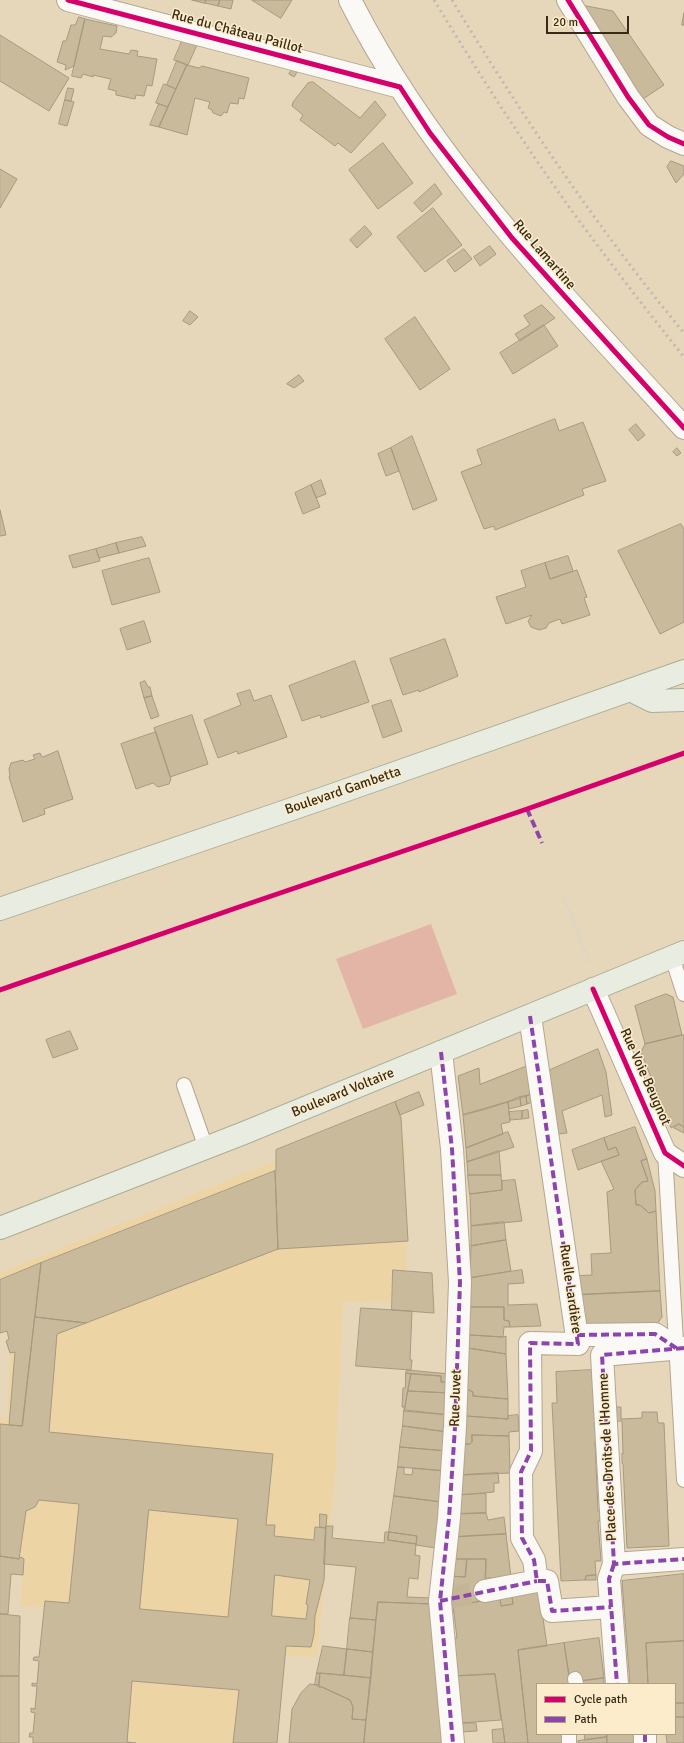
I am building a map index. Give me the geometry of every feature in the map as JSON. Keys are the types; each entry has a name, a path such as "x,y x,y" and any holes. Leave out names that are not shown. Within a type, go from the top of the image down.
{"main road":[{"name":"Boulevard Gambetta","path":"0,909 324,798 684,671"},
{"path":"630,690 652,701 684,700"},
{"name":"Boulevard Voltaire","path":"0,1228 206,1148 530,1016 592,979 678,954"}],"street":[{"name":"Rue du Château Paillot","path":"68,0 400,87"},
{"name":"Rue Lamartine","path":"350,0 367,34 430,133 512,238 684,428"},
{"path":"568,0 628,97 649,125 668,137 684,144"},
{"name":"Rue Voie Beugnot","path":"592,979 665,1153"},
{"name":"Ruelle Lardière","path":"530,1016 578,1344 530,1343 531,1451 521,1472 522,1538 534,1560 537,1581"},
{"name":"Rue Juvet","path":"441,1052 452,1149 460,1282 455,1427 445,1600 453,1743"},
{"path":"665,1153 684,1166"},
{"path":"577,1335 655,1334 680,1348"},
{"name":"Place des Droits de l'Homme","path":"614,1564 602,1355 680,1348"},
{"path":"617,1683 609,1579 614,1564 684,1558"},
{"path":"485,1591 537,1581 547,1581 552,1611 611,1607"}],"lane":[{"path":"678,954 684,994"},
{"path":"184,1085 206,1148"},
{"path":"665,1153 680,1348 684,1480"}],"path":[{"path":"564,898 592,979"}],"shaded area":[{"path":"431,924 457,994 363,1029 336,959"},
{"path":"405,1143 407,1303 343,1302 335,1476 317,1657 283,1656 276,1743 32,1743 46,1607 21,1606 23,1562 0,1559 0,1418 7,1419 10,1350 5,1327 0,1329 0,1273 278,1160"}],"building":[{"path":"192,0 206,0 205,3"},
{"path":"206,0 220,0 218,6 205,3"},
{"path":"220,0 233,0 231,9 218,6"},
{"path":"252,0 292,0 281,18"},
{"path":"581,5 613,11 664,85 643,99"},
{"path":"684,13 684,25 682,25"},
{"path":"79,17 85,19 74,66 65,70 66,65 57,62 63,41 66,41 71,25 75,25"},
{"path":"85,19 117,26 116,33 111,37 103,36 100,49 129,54 131,50 138,51 137,56 157,59 152,86 147,85 144,96 136,95 135,99 116,95 116,91 108,89 111,79 83,74 81,78 72,76"},
{"path":"0,35 69,78 49,111 0,81"},
{"path":"182,41 197,45 188,65 174,60"},
{"path":"177,61 187,65 176,89 167,85"},
{"path":"187,65 199,68 202,66 249,78 244,99 239,98 238,104 230,103 227,113 224,112 221,116 213,113 212,110 208,108 210,102 195,98 187,135 159,127"},
{"path":"293,68 299,69 294,77 289,74"},
{"path":"313,82 360,118 375,101 386,115 351,153 338,143 335,146 300,120 303,115 292,106 293,102 308,83"},
{"path":"164,84 176,89 168,107 156,103"},
{"path":"68,88 74,89 71,101 65,100"},
{"path":"65,100 74,102 67,126 59,124"},
{"path":"159,104 168,107 159,127 150,125"},
{"path":"383,143 413,183 378,209 349,170"},
{"path":"671,161 684,166 684,174 676,183 667,167"},
{"path":"0,169 17,179 0,208"},
{"path":"435,184 442,194 422,212 414,203"},
{"path":"433,208 462,245 425,272 397,237"},
{"path":"365,226 372,234 357,248 350,240"},
{"path":"490,246 496,254 480,266 474,257"},
{"path":"464,249 472,259 455,272 447,261"},
{"path":"542,305 555,318 520,341 515,334 530,325 524,316"},
{"path":"190,311 198,317 190,325 183,321"},
{"path":"415,317 450,369 420,390 385,339"},
{"path":"544,325 558,346 513,374 500,353"},
{"path":"299,375 304,381 294,388 287,384"},
{"path":"555,419 559,431 583,422 606,481 582,489 584,495 495,530 494,526 484,529 461,472 482,464 477,450"},
{"path":"636,424 645,435 638,441 629,430"},
{"path":"412,436 437,500 413,510 391,448"},
{"path":"391,448 399,471 386,476 378,454"},
{"path":"677,448 681,453 677,456 673,452"},
{"path":"321,480 326,494 316,498 311,485"},
{"path":"311,485 320,507 303,514 295,493"},
{"path":"0,510 6,535 0,536"},
{"path":"681,524 684,529 684,622 660,634 618,551"},
{"path":"142,537 146,546 119,553 116,543"},
{"path":"116,543 119,553 99,558 96,549"},
{"path":"96,549 100,561 73,568 69,556"},
{"path":"568,556 573,571 550,579 545,563"},
{"path":"149,558 160,592 112,605 102,571"},
{"path":"545,563 550,579 577,570 587,597 584,598 590,615 562,624 560,619 549,623 546,628 539,630 531,627 528,621 532,615 506,624 496,597 526,587 521,571"},
{"path":"144,621 151,642 127,650 120,629"},
{"path":"445,639 458,676 419,692 419,690 403,695 390,659"},
{"path":"355,661 369,702 321,718 320,715 302,721 289,686"},
{"path":"145,681 148,687 150,687 152,696 144,698 140,683"},
{"path":"250,690 254,701 271,695 287,737 238,754 237,751 218,758 204,720 241,705 237,694"},
{"path":"152,696 159,716 151,719 144,698"},
{"path":"391,700 402,731 383,738 372,706"},
{"path":"192,715 208,764 170,777 154,728"},
{"path":"156,732 171,779 169,784 158,787 153,783 136,789 121,744"},
{"path":"58,751 73,799 44,809 45,814 23,822 9,777 11,763 23,760 25,762 35,759 33,755 40,753 42,757"},
{"path":"666,994 673,997 682,1035 645,1044 635,1006"},
{"path":"70,1031 78,1049 53,1058 46,1040"},
{"path":"684,1035 684,1127 679,1124 671,1128 641,1052 645,1044"},
{"path":"598,1049 606,1072 612,1115 605,1117 602,1095 562,1111 567,1133 550,1135 541,1074"},
{"path":"535,1063 539,1092 463,1115 458,1076 479,1068 480,1084"},
{"path":"419,1092 424,1105 400,1115 395,1102"},
{"path":"539,1092 539,1100 527,1104 526,1096"},
{"path":"526,1096 527,1104 521,1106 520,1097"},
{"path":"520,1097 521,1106 509,1109 508,1102"},
{"path":"395,1102 401,1118 408,1241 278,1249 275,1171 276,1150"},
{"path":"508,1102 510,1122 501,1124 503,1134 466,1148 463,1115"},
{"path":"528,1110 529,1118 522,1119 522,1111"},
{"path":"522,1111 522,1119 510,1120 509,1112"},
{"path":"679,1124 684,1127 684,1133 674,1128"},
{"path":"635,1127 647,1159 641,1161 648,1181 642,1182 635,1190 636,1205 640,1205 649,1213 656,1211 660,1291 575,1295 572,1276 592,1275 591,1254 611,1253 607,1192 614,1189 601,1161 619,1155 616,1147 608,1150 604,1138"},
{"path":"508,1132 514,1147 467,1162 466,1148"},
{"path":"604,1138 608,1150 616,1147 619,1155 578,1170 572,1150"},
{"path":"499,1151 501,1175 468,1175 467,1162"},
{"path":"647,1159 655,1191 656,1211 649,1213 640,1205 636,1205 635,1190 642,1182 648,1181 641,1161"},
{"path":"275,1171 278,1249 86,1323 35,1317 41,1263"},
{"path":"468,1175 501,1175 502,1190 470,1194"},
{"path":"515,1180 522,1221 471,1226 470,1194 502,1190 502,1181"},
{"path":"504,1222 506,1240 471,1246 471,1226"},
{"path":"506,1240 511,1271 470,1278 471,1246"},
{"path":"41,1263 22,1426 9,1425 15,1352 10,1353 6,1341 9,1339 7,1331 0,1333 0,1280"},
{"path":"393,1270 432,1273 434,1313 392,1310"},
{"path":"522,1270 524,1283 508,1284 508,1305 537,1304 541,1326 510,1327 509,1321 504,1320 504,1307 470,1307 470,1278"},
{"path":"660,1291 662,1317 657,1324 581,1328 575,1295"},
{"path":"470,1307 504,1307 504,1320 509,1321 510,1327 504,1327 503,1337 469,1335"},
{"path":"361,1308 412,1311 411,1370 356,1366"},
{"path":"35,1317 86,1323 57,1334 49,1432 273,1454 266,1525 275,1525 274,1536 314,1540 315,1527 326,1528 324,1580 315,1616 314,1634 311,1647 286,1646 277,1743 233,1743 239,1690 132,1681 127,1742 136,1743 33,1743 33,1737 29,1737 30,1733 33,1733 35,1713 31,1712 31,1708 35,1709 37,1686 32,1686 32,1683 37,1684 39,1661 33,1660 34,1657 39,1657 45,1601 69,1603 79,1504 39,1500 35,1507 26,1511 19,1559 0,1556 0,1424 22,1426","holes":["149,1510 238,1519 228,1617 140,1609","275,1575 310,1580 306,1604 308,1605 306,1619 272,1616"]},
{"path":"469,1335 506,1336 506,1354 468,1348"},
{"path":"468,1348 506,1354 508,1399 473,1396 473,1392 467,1389"},
{"path":"407,1370 450,1374 450,1382 441,1382 441,1376 406,1373"},
{"path":"592,1370 594,1411 599,1411 599,1423 594,1423 597,1442 595,1442 598,1511 600,1511 600,1521 598,1521 601,1561 595,1561 596,1575 586,1576 585,1580 561,1581 552,1403 557,1403 556,1372"},
{"path":"406,1373 411,1374 404,1411 404,1407 402,1407 403,1388 405,1388"},
{"path":"411,1374 441,1376 441,1382 450,1382 450,1393 408,1391"},
{"path":"467,1389 473,1392 473,1396 508,1399 508,1419 466,1416"},
{"path":"408,1391 450,1393 449,1415 405,1410"},
{"path":"611,1407 621,1407 621,1419 642,1418 642,1412 657,1412 658,1423 664,1423 669,1546 627,1548 622,1463 622,1421 611,1421"},
{"path":"404,1411 449,1415 448,1432 403,1426"},
{"path":"518,1415 519,1431 509,1432 509,1436 472,1435 472,1442 470,1444 464,1444 466,1416 508,1419 508,1416"},
{"path":"403,1426 448,1432 447,1451 400,1447"},
{"path":"472,1435 509,1436 510,1473 463,1475 464,1444 470,1444 472,1442"},
{"path":"400,1447 447,1451 446,1471 398,1467"},
{"path":"398,1467 404,1467 404,1474 412,1475 413,1468 446,1471 442,1502 394,1496"},
{"path":"498,1473 499,1483 494,1483 494,1492 460,1495 463,1475"},
{"path":"486,1494 486,1513 457,1514 460,1495"},
{"path":"394,1496 442,1502 436,1548 416,1545 417,1536 389,1532"},
{"path":"486,1513 488,1520 504,1517 506,1534 454,1537 457,1514"},
{"path":"320,1514 327,1515 326,1528 320,1527"},
{"path":"326,1526 333,1526 332,1538 384,1543 385,1532 389,1532 388,1540 416,1544 415,1555 420,1556 418,1579 409,1578 407,1597 432,1598 432,1604 378,1602 376,1620 350,1618 356,1567 324,1564"},
{"path":"389,1532 417,1536 416,1544 388,1540"},
{"path":"506,1534 511,1578 485,1578 486,1559 452,1559 454,1537"},
{"path":"0,1556 19,1559 21,1557 24,1559 23,1575 11,1574 8,1614 0,1614"},
{"path":"452,1559 467,1559 465,1577 450,1576"},
{"path":"467,1559 486,1559 485,1600 448,1607 450,1576 465,1577"},
{"path":"684,1574 684,1641 646,1643 648,1683 630,1683 622,1581"},
{"path":"596,1575 596,1580 585,1580 586,1576"},
{"path":"539,1591 547,1646 518,1650 528,1743 505,1743 495,1674 457,1676 454,1638 457,1638 453,1606 500,1598 501,1606 513,1604 512,1596"},
{"path":"512,1596 513,1604 501,1606 500,1598"},
{"path":"378,1602 432,1604 447,1743 364,1743"},
{"path":"0,1614 20,1616 19,1676 0,1676"},
{"path":"350,1618 376,1620 373,1652 347,1649"},
{"path":"599,1638 604,1678 581,1681 580,1674 569,1674 564,1643"},
{"path":"684,1641 684,1703 676,1703 676,1683 648,1683 646,1643"},
{"path":"564,1643 570,1683 536,1683 536,1735 562,1735 563,1743 528,1743 518,1650"},
{"path":"323,1646 347,1649 344,1675 317,1673"},
{"path":"347,1649 373,1652 371,1678 344,1675"},
{"path":"317,1673 320,1674 319,1685 315,1685"},
{"path":"320,1673 371,1678 366,1720 352,1719 353,1707 350,1700 319,1687"},
{"path":"495,1674 501,1720 461,1723 457,1676"},
{"path":"0,1676 19,1676 19,1743 0,1743"},
{"path":"604,1678 604,1683 581,1683 581,1681"},
{"path":"310,1684 319,1685 319,1687 350,1700 353,1707 352,1719 366,1720 364,1743 289,1743 292,1709 301,1693"},
{"path":"676,1703 684,1703 684,1717 676,1717"},
{"path":"676,1717 684,1717 684,1743 667,1743 666,1735 676,1735"},
{"path":"461,1723 476,1723 477,1731 461,1732"},
{"path":"503,1729 505,1743 493,1743 492,1730"},
{"path":"585,1735 607,1735 607,1737 585,1740"},
{"path":"607,1735 636,1735 636,1743 607,1743"},
{"path":"607,1737 607,1743 578,1743 578,1741"}],"tunnel":[{"path":"449,1598 485,1591"}],"railway":[{"path":"434,0 474,65 537,161 581,223 684,357"},
{"path":"452,0 533,129 591,213 652,294 684,333"}],"marked path":[{"path":"527,809 542,843"},
{"path":"530,1016 578,1344 530,1343 531,1451 521,1472 522,1538 534,1560 537,1581 547,1581 552,1611 611,1607"},
{"path":"441,1052 452,1149 460,1282 455,1427 449,1518 440,1601 453,1743"},
{"path":"577,1335 655,1334 676,1348"},
{"path":"684,1348 602,1355 614,1564 684,1559"},
{"path":"614,1564 609,1579 617,1683"},
{"path":"440,1601 537,1581"},
{"path":"645,1735 645,1743"}],"cycle path":[{"path":"68,0 400,87 430,133 512,238 684,428"},
{"path":"568,0 628,97 649,125 668,137 684,144"},
{"path":"0,990 527,809 684,753"},
{"path":"593,989 665,1153 684,1166"}]}
